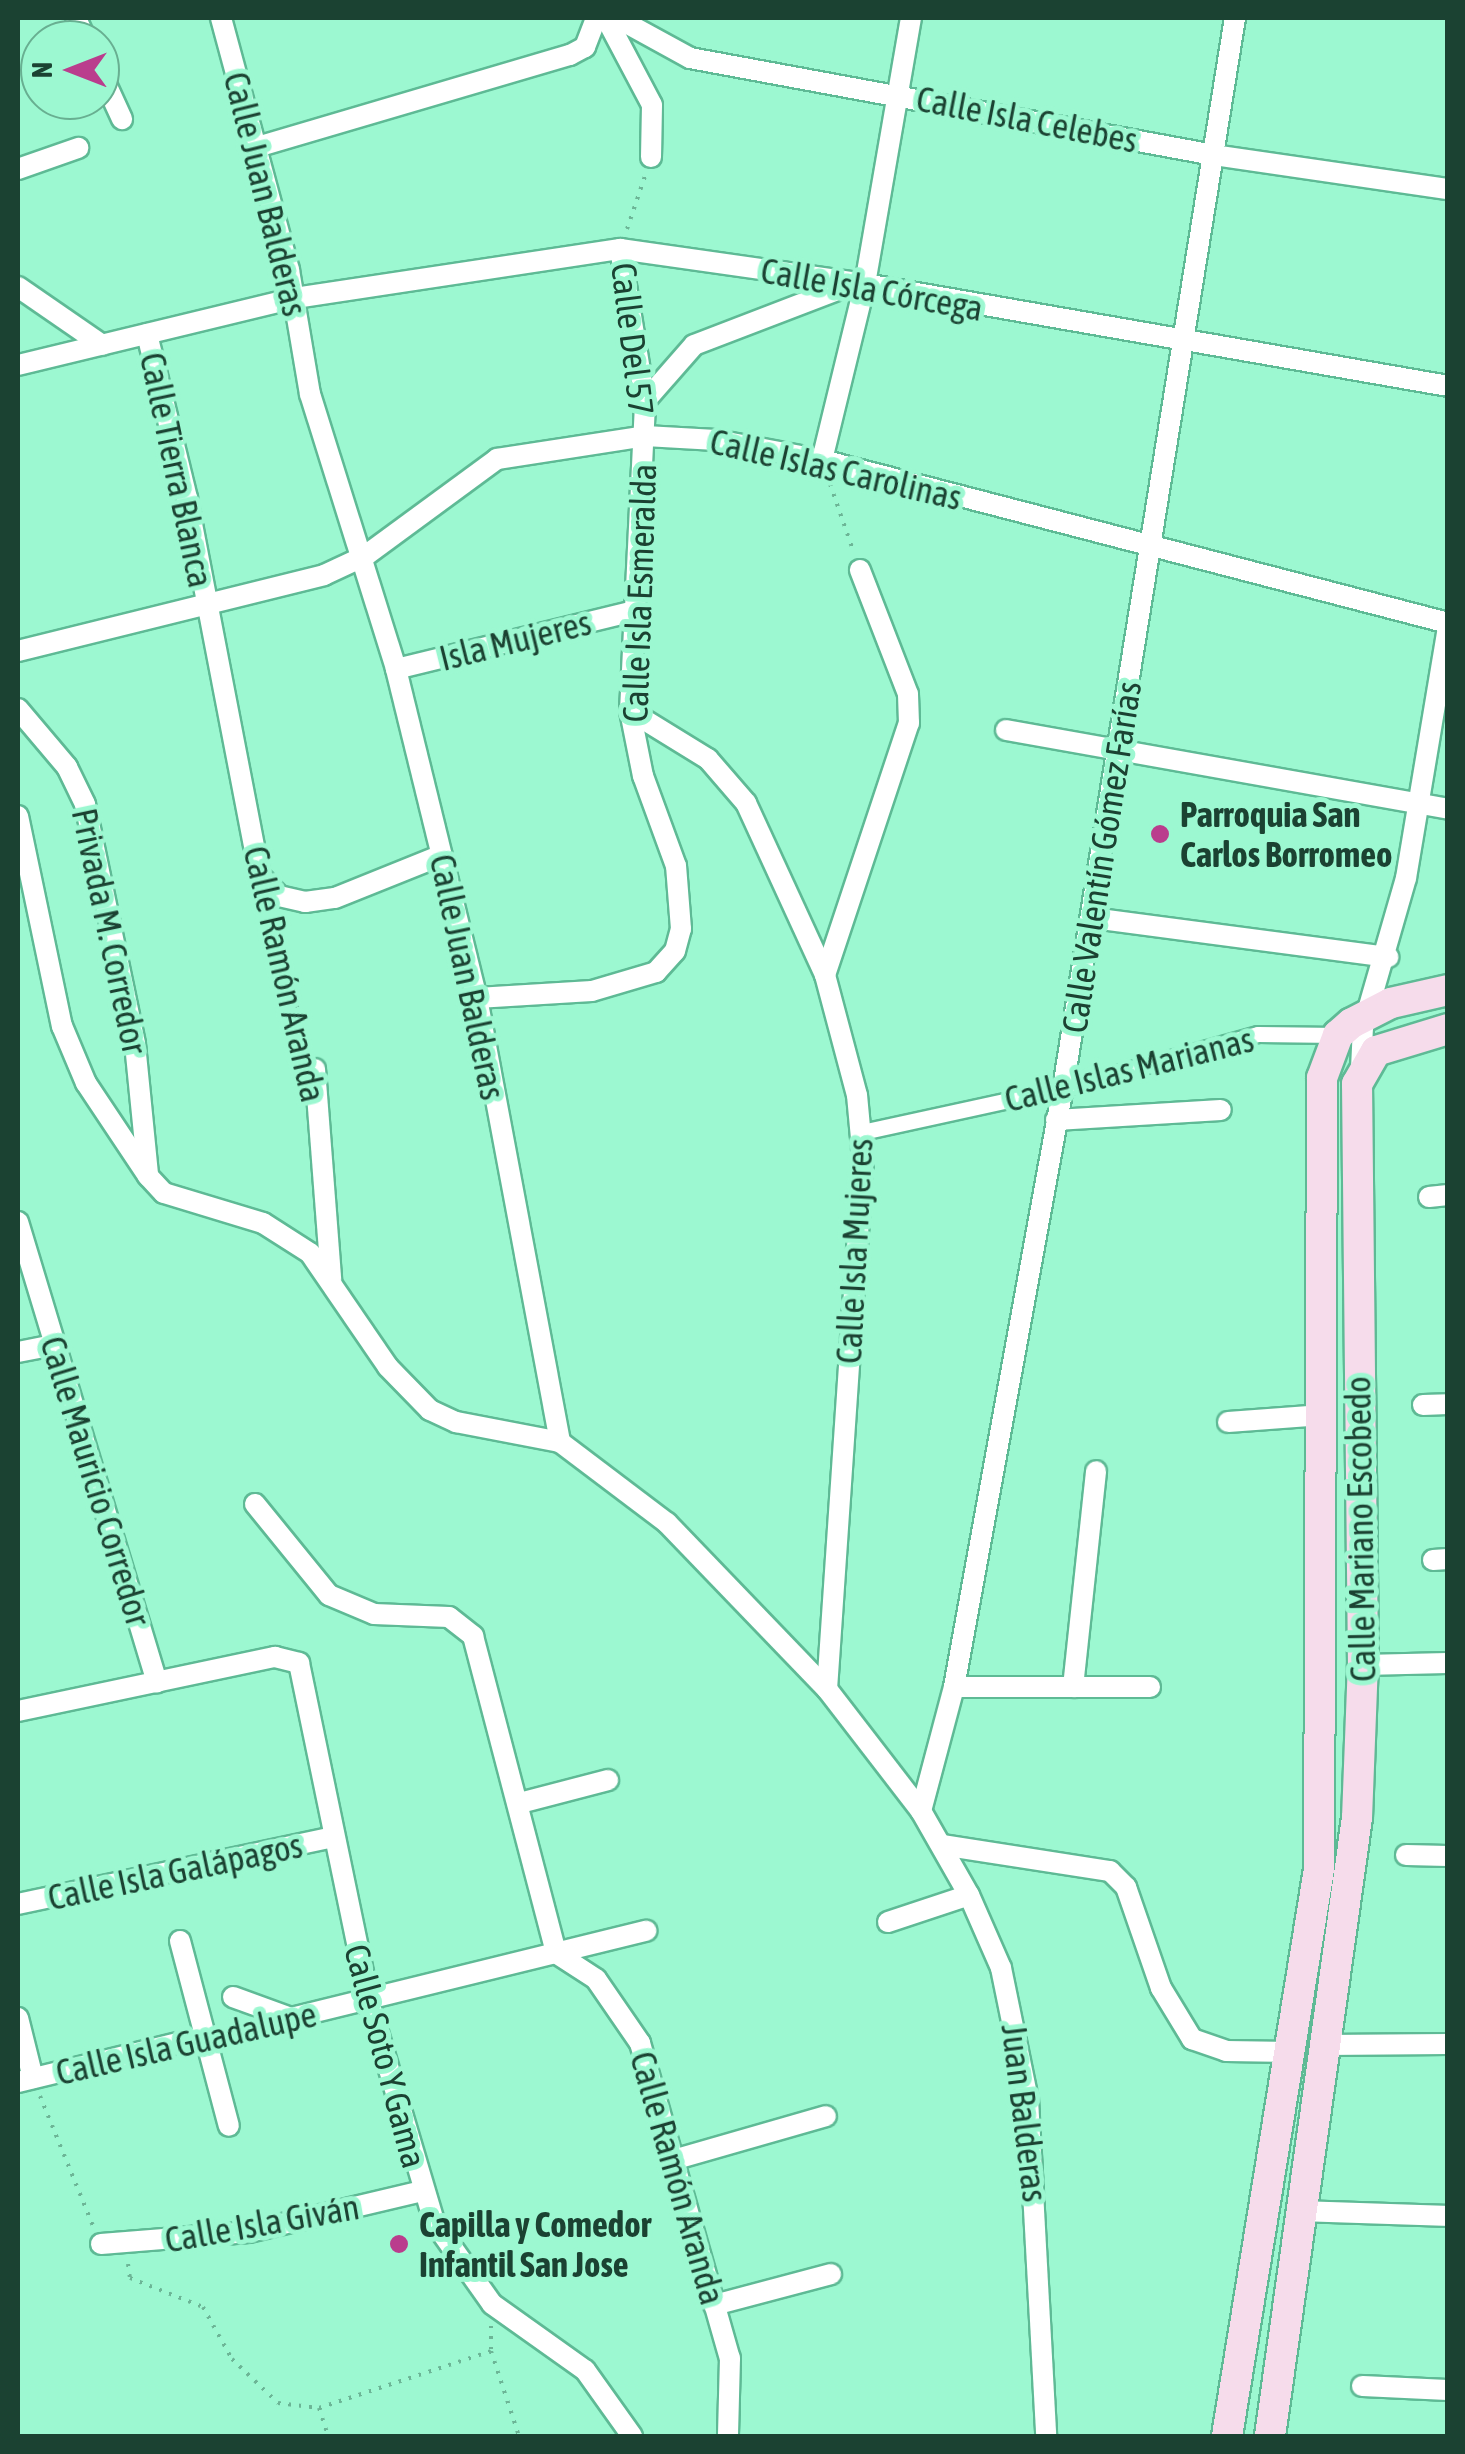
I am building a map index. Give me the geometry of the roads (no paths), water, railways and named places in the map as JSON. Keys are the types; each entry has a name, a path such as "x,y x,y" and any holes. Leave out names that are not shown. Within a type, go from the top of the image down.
{"main road":[{"path":"1338,1035 1368,1014 1448,990"},
{"path":"1361,1069 1391,1043 1448,1030"},
{"name":"Calle Mariano Escobedo","path":"1227,2436 1292,2052 1322,1828 1323,1416 1318,1106 1338,1035"},
{"name":"Calle Mariano Escobedo","path":"1270,2436 1354,1859 1362,1665 1355,1101 1361,1069"}],"street":[{"name":"Calle Juan Balderas","path":"221,18 295,298 315,411 365,556 477,998 560,1442"},
{"path":"257,146 570,56 585,47 596,18"},
{"path":"606,18 652,105 651,157"},
{"name":"Calle Isla Celebes","path":"617,18 690,58 1214,156 1448,188"},
{"path":"822,460 910,18"},
{"name":"Calle Valentín Gómez Farías","path":"921,1810 954,1688 1092,918 1235,18"},
{"path":"120,115 122,119"},
{"path":"18,169 78,148"},
{"name":"Calle Isla Córcega","path":"18,364 295,298 620,250 860,284 1186,345 1448,386"},
{"name":"Calle Del 57","path":"620,250 638,340 645,436"},
{"path":"645,401 680,355 860,284"},
{"path":"18,287 102,345"},
{"name":"Calle Tierra Blanca","path":"147,334 208,606"},
{"path":"638,340 680,355"},
{"name":"Calle Islas Carolinas","path":"18,650 208,606 324,574 365,556 498,459 645,436 716,440 822,460 1448,624"},
{"name":"Calle Isla Esmeralda","path":"477,998 592,991 656,972 675,951 681,928 676,866 644,776 630,711 645,436"},
{"path":"825,975 909,723 908,694 860,570"},
{"name":"Calle Ramón Aranda","path":"208,606 260,876 279,896 305,902 336,898 442,854"},
{"name":"Isla Mujeres","path":"396,669 634,612"},
{"name":"Calle Mariano Escobedo","path":"1361,1069 1368,1014 1388,957 1418,807 1448,624"},
{"name":"Privada M. Corredor","path":"18,708 67,767 85,804 135,1044 148,1176"},
{"name":"Calle Isla Mujeres","path":"630,711 728,778 825,975 862,1132 826,1689"},
{"path":"1006,730 1448,810"},
{"path":"18,816 19,839 62,1026 86,1083 148,1176 186,1203 285,1233 331,1280 388,1367 430,1410 456,1422 560,1442 667,1523 826,1689 921,1810"},
{"path":"1092,918 1388,957"},
{"name":"Calle Islas Marianas","path":"862,1132 1062,1088 1258,1034 1338,1035"},
{"name":"Calle Ramón Aranda","path":"315,1069 331,1280"},
{"path":"1056,1120 1222,1110"},
{"name":"Calle Mauricio Corredor","path":"18,1222 157,1682"},
{"path":"18,1352 54,1345"},
{"path":"1423,1405 1448,1404"},
{"path":"1228,1422 1323,1416"},
{"path":"1073,1688 1096,1471"},
{"path":"255,1504 329,1595 374,1614 449,1617 473,1636 520,1803 556,1953"},
{"name":"Calle Soto Y Gama","path":"157,1682 294,1658 303,1672 332,1838 369,2002 422,2191 462,2270 492,2304 585,2370 632,2436"},
{"path":"1362,1665 1448,1663"},
{"path":"18,1712 157,1682"},
{"path":"954,1688 1150,1686"},
{"path":"520,1803 608,1780"},
{"name":"Juan Balderas","path":"921,1810 970,1895 1000,1968 1028,2099 1046,2436"},
{"name":"Calle Isla Galápagos","path":"18,1904 332,1838"},
{"path":"942,1844 1098,1868 1118,1876 1161,1988 1192,2039 1226,2051 1292,2052"},
{"path":"1406,1855 1448,1856"},
{"path":"888,1922 970,1895"},
{"name":"Calle Isla Guadalupe","path":"233,1998 291,2018 646,1932"},
{"path":"180,1941 228,2126"},
{"name":"Calle Ramón Aranda","path":"556,1953 596,1978 621,2008 640,2043 730,2358 728,2436"},
{"path":"18,2018 25,2080"},
{"name":"Calle Isla Guadalupe","path":"25,2080 206,2036"},
{"path":"1325,2045 1448,2044"},
{"path":"673,2160 826,2116"},
{"name":"Calle Isla Giván","path":"101,2244 278,2227 422,2191"},
{"path":"1301,2211 1448,2216"},
{"path":"714,2305 831,2274"},
{"path":"1362,2386 1448,2390"}],"place":[{"name":"Parroquia San Carlos Borromeo","path":"1160,834"},
{"name":"Capilla y Comedor Infantil San Jose","path":"399,2244"}]}
